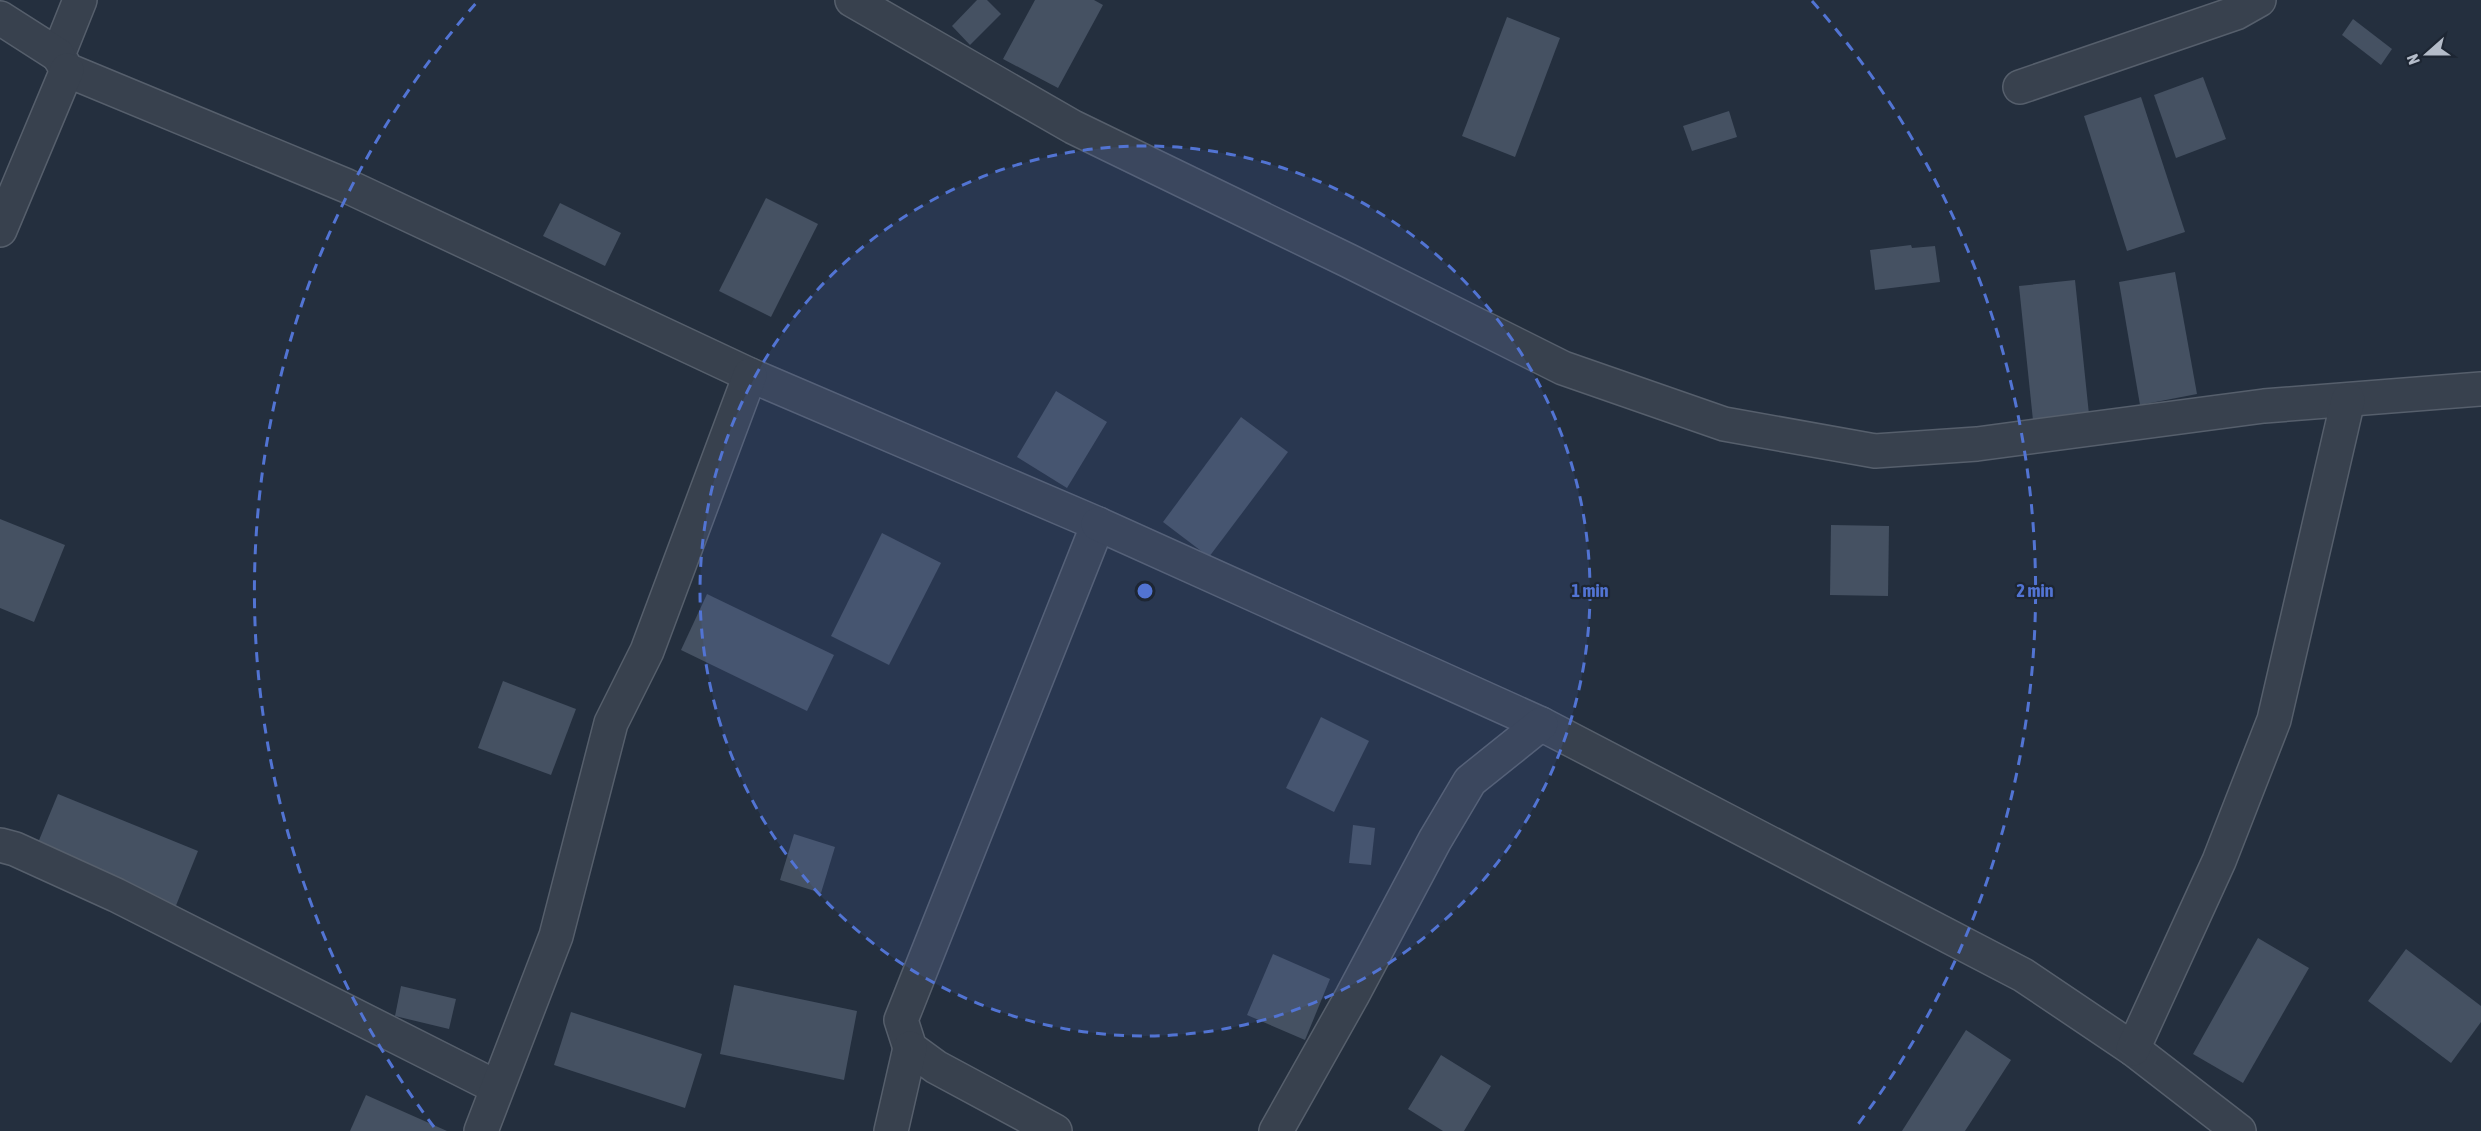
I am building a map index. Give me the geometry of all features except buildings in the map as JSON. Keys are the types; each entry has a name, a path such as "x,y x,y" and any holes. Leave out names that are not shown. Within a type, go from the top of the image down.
{"street":[{"path":"0,230 62,62 80,0"},
{"path":"852,0 1073,126 1563,368 1724,424 1875,452 1977,444 2264,406 2481,389"},
{"path":"2020,87 2236,13 2259,0"},
{"path":"0,18 62,62 347,186 750,375 1098,524 1541,724 2023,975 2133,1049 2239,1131"},
{"path":"481,1131 556,936 610,723 647,651 750,375"},
{"path":"2133,1049 2219,861 2274,720 2348,400"},
{"path":"891,1131 910,1048 901,1020 1098,524"},
{"path":"1276,1131 1352,996 1434,840 1470,781 1541,724"},
{"path":"0,845 15,849 116,896 496,1087"},
{"path":"910,1048 936,1066 1055,1131"}]}
